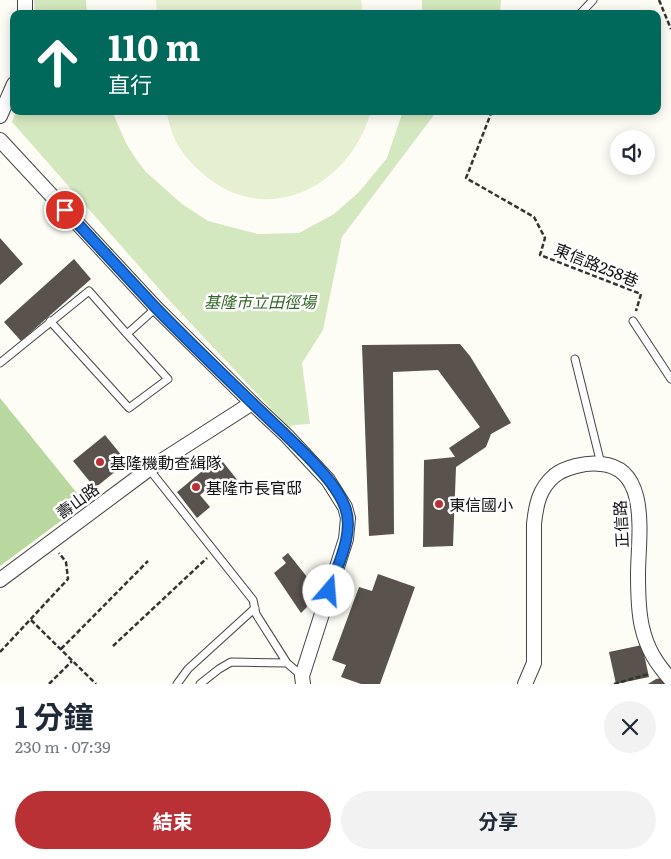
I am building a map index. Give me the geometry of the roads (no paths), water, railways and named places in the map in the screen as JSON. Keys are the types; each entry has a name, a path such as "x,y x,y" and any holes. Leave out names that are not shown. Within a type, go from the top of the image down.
{"street":[{"path":"0,116 10,93"},
{"path":"0,140 156,308 287,436 328,480 342,499 348,518 346,539 302,680"},
{"name":"壽山路","path":"0,580 149,469 252,403"},
{"name":"正信路","path":"525,684 534,663 534,524 537,503 544,486 556,475 572,468 596,463 610,464 624,471 636,493 640,522 638,598 642,627 650,653 667,675"}],"lane":[{"path":"584,10 593,0"},
{"path":"0,363 50,322 89,291 168,379 129,408 50,322"},
{"path":"127,334 156,308"},
{"path":"633,322 671,379"},
{"path":"575,358 601,464"},
{"path":"149,469 253,600 256,614 287,663 302,680"},
{"path":"177,684 188,669 255,608"},
{"path":"200,684 231,662 287,663"}],"place":[{"name":"基隆機動查緝隊","path":"100,462"},
{"name":"基隆市長官邸","path":"196,487"},
{"name":"東信國小","path":"439,504"}],"park label":[{"name":"基隆市立田徑場","path":"260,301"}]}
